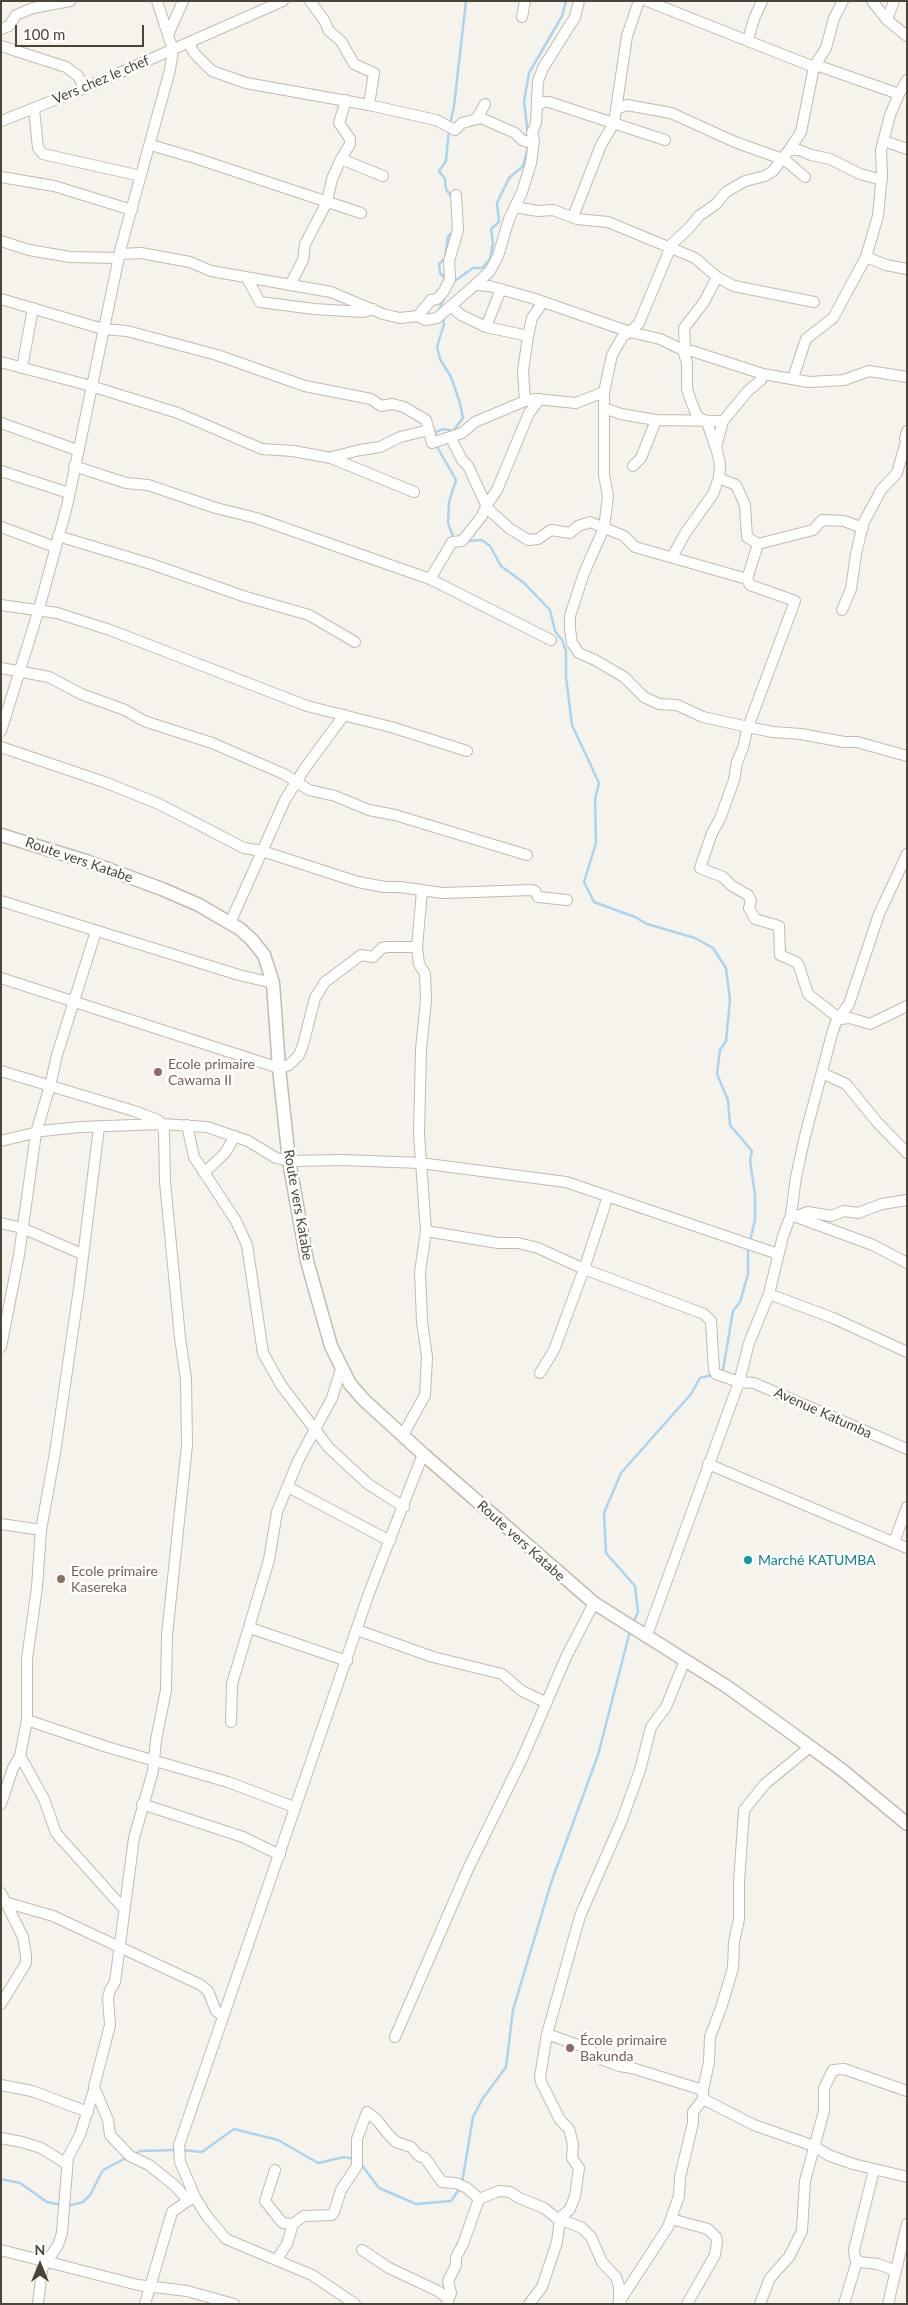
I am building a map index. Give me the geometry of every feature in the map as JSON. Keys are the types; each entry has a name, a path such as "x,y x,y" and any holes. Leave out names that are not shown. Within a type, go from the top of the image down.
{"street":[{"path":"1,29 9,26 16,15 33,8 70,1"},
{"path":"1,731 39,609 58,536 69,493 119,256 168,80 173,50 157,1"},
{"path":"168,35 183,1"},
{"name":"Vers chez le chef","path":"1,121 85,88 123,69 173,50 283,1"},
{"path":"310,1 324,20 329,31 341,41 354,64 374,73 369,105"},
{"path":"522,17 525,1"},
{"path":"1,241 29,250 70,257 119,256 141,253 190,262 211,271 333,292 373,310 398,318 418,316 425,320 437,318 452,307 490,271 498,256 507,224 531,163 534,141 532,133 536,123 538,81 543,68 575,17 579,1"},
{"path":"572,217 601,145 614,123 626,39 639,1"},
{"path":"647,1 815,66 898,94"},
{"path":"748,40 762,1"},
{"path":"844,1 834,18 826,48 815,66 801,132 790,150 774,170 767,175 746,181 726,192 716,204 699,216 670,248 643,315 637,326 623,336 612,355 604,392 604,475 608,496 604,528 584,573 570,616 571,640 577,651 624,677 636,691 648,700 659,704 682,706 690,712 704,717 748,727 844,742 857,742 907,756"},
{"path":"872,1 888,20 907,36"},
{"path":"888,20 894,1"},
{"path":"188,43 206,68 218,74 246,83 346,100 436,120 455,130 462,124 477,118 485,104"},
{"path":"1,46 66,67 78,76 85,88"},
{"path":"793,378 806,339 833,318 866,257 878,216 882,180 880,153 898,94 907,80"},
{"path":"290,285 303,260 305,244 326,202 332,179 350,140 340,123 346,100"},
{"path":"536,106 543,102 549,102 665,140"},
{"path":"616,109 627,104 668,111 735,142 783,159 805,177"},
{"path":"34,109 38,148 43,154 141,176"},
{"path":"477,118 515,133 519,138 528,142 534,141"},
{"path":"884,141 907,149"},
{"path":"151,145 361,213"},
{"path":"790,150 799,150 830,159 860,174 882,180"},
{"path":"341,159 383,176"},
{"path":"1,177 54,186 132,210"},
{"path":"418,316 431,300 436,299 444,291 450,279 449,261 458,230 456,196"},
{"path":"515,207 553,210 580,220 608,222 695,258 717,277 734,286 814,302"},
{"path":"866,257 886,265 906,267"},
{"path":"672,557 686,532 712,496 719,478 720,464 716,447 707,422 697,416 687,388 688,363 684,350 684,328 704,302 717,277"},
{"path":"246,278 258,300 262,302 314,309 363,312 373,310"},
{"path":"475,285 501,289 630,332 660,339 684,350 764,374 809,382 842,380 869,371 907,377"},
{"path":"486,327 501,289"},
{"path":"1,299 103,329 126,331 217,355 305,386 370,399 381,406 392,404 404,407 425,418 431,442 462,433 478,420 526,401 540,399 576,403 604,392"},
{"path":"526,401 524,371 528,336 532,318 543,302"},
{"path":"452,307 461,315 486,327 528,336"},
{"path":"22,368 33,308"},
{"path":"1,362 91,386 178,413 262,449 293,451 331,458 414,492"},
{"path":"716,447 723,421 748,391 761,380 764,374"},
{"path":"430,579 452,542 462,541 482,516 486,506 497,490 529,414 540,399"},
{"path":"604,408 621,414 656,420 723,421"},
{"path":"632,466 641,458 656,420"},
{"path":"1,423 77,450"},
{"path":"331,458 380,447 400,437 429,430"},
{"path":"842,610 851,589 862,528 880,490 897,473 906,445 907,431"},
{"path":"450,438 459,455 468,466 486,506 509,528 528,540 538,539 550,531 570,533 578,526 590,522 627,537 635,547 747,579"},
{"path":"74,466 126,483 148,485 216,508 256,518 430,579 445,585 511,622 551,640"},
{"path":"1,471 69,493"},
{"path":"719,478 736,485 745,505 747,537 758,544 813,530 824,520 844,521 862,528"},
{"path":"1,527 55,547"},
{"path":"58,536 151,564 265,603 308,615 354,642"},
{"path":"758,544 747,579 750,586 795,601 736,762 734,780 720,819 708,842 700,868 723,877 732,886 748,895 751,901 750,910 755,919 779,926 780,955 796,962 801,970 808,994 840,1019 847,1018 870,1024 907,1006"},
{"path":"1,605 57,612 110,630 307,706 344,714 467,751"},
{"path":"1,668 48,677 81,694 125,710 144,721 212,744 284,774 309,790 343,799 369,810 395,815 527,855"},
{"path":"230,923 285,800 305,768 344,714"},
{"path":"1,747 113,786 193,821 229,842 247,849 262,851 358,882 422,891 532,890 538,896 567,900"},
{"name":"Route vers Katabe","path":"1,834 86,861 199,905 230,923 252,940 264,955 273,983 279,1068 289,1161 307,1261 331,1346 350,1384 364,1400 594,1603 726,1686 842,1770 907,1824"},
{"path":"643,1633 738,1382 749,1343 770,1294 778,1254 794,1215 798,1166 836,1022 849,1004 885,899 907,854"},
{"path":"403,1435 425,1396 427,1357 422,1320 420,1272 426,1231 420,1163 421,1049 426,1000 425,974 420,964 418,947 422,891"},
{"path":"1,901 240,976 273,983"},
{"path":"1,1347 22,1228 36,1133 57,1055 96,930"},
{"path":"1,978 279,1068 289,1065 299,1054 315,998 325,982 362,955 373,957 382,948 387,947 418,947"},
{"path":"1,1071 134,1110 158,1120 162,1124 164,1131 165,1182 180,1338 186,1379 187,1445 166,1635 166,1690 156,1740 155,1761 134,1838 115,1982 108,1998 110,2025 88,2112 80,2135 68,2157 62,2233 58,2245 42,2269 38,2304"},
{"path":"822,1073 846,1084 877,1122 907,1152"},
{"path":"1,1140 72,1128 162,1124 207,1128 235,1136 248,1141 276,1158 289,1161 343,1160 420,1163 548,1178 576,1184 778,1254"},
{"path":"187,1126 191,1150 236,1221 247,1245 263,1353 281,1385 329,1448 368,1484 404,1507"},
{"path":"2,1800 20,1756 27,1720 27,1658 37,1587 41,1530 55,1453 99,1127"},
{"path":"204,1173 225,1153 235,1136"},
{"path":"540,1373 549,1361 584,1269 608,1196"},
{"path":"794,1215 808,1212 831,1216 844,1211 858,1213 882,1204 907,1200"},
{"path":"794,1215 854,1240 873,1245 907,1262"},
{"path":"1,1224 22,1228 82,1254"},
{"path":"426,1231 498,1243 524,1245 543,1250 584,1269"},
{"name":"Avenue Katumba","path":"584,1269 704,1314 711,1321 714,1370 716,1374 738,1382 754,1382 907,1449"},
{"path":"770,1294 833,1318 907,1352"},
{"path":"231,1722 232,1684 269,1560 277,1512 298,1461 332,1398 341,1369"},
{"path":"191,2198 180,2162 179,2145 280,1855 294,1807 357,1630 424,1454"},
{"path":"708,1464 907,1548"},
{"path":"288,1486 390,1541"},
{"path":"894,1542 907,1507"},
{"path":"1,1524 41,1530"},
{"path":"395,2037 468,1869 522,1759 546,1702 594,1603"},
{"path":"250,1628 347,1661"},
{"path":"357,1630 433,1657 502,1674 522,1692 546,1702"},
{"path":"529,2304 542,2288 557,2242 560,2218 570,2209 578,2184 579,2168 572,2158 573,2144 569,2129 560,2120 541,2082 540,2077 547,2034 580,1916 622,1820 640,1770 651,1728 666,1707 685,1660"},
{"path":"27,1720 228,1782 294,1807"},
{"path":"618,2304 654,2250 671,2219 679,2196 680,2177 693,2123 693,2112 703,2094 709,2062 710,2036 733,1968 734,1942 739,1919 739,1882 744,1810 765,1784 810,1747"},
{"path":"20,1756 44,1799 56,1833 124,1909"},
{"path":"142,1804 236,1835 280,1855"},
{"path":"1,1893 8,1904 24,1942 26,1963 1,2004"},
{"path":"8,1904 53,1916 201,1985 208,1991 216,2011 223,2016"},
{"path":"547,2034 589,2049 601,2059 611,2063 703,2094 767,2131 814,2146 822,2153 874,2170 907,2177"},
{"path":"760,2304 770,2278 789,2257 802,2232 805,2181 824,2111 824,2088 833,2070 844,2069 907,2092"},
{"path":"1,2085 32,2091 88,2112"},
{"path":"94,2090 108,2120 109,2131 115,2140 135,2160 149,2165 191,2198 226,2240 312,2274 355,2304"},
{"path":"277,2259 287,2244 293,2224 304,2216 332,2215 334,2212 341,2190 357,2166 359,2130 367,2112 378,2120 396,2142 411,2147 417,2154 425,2158 442,2182 456,2183 467,2188 479,2199"},
{"path":"1,2138 41,2148 67,2164"},
{"path":"275,2170 265,2201 280,2220 293,2224"},
{"path":"844,2304 857,2261 854,2250 874,2170"},
{"path":"362,2250 388,2268 438,2291 447,2301 451,2293 448,2282 456,2265 456,2256 463,2244 479,2199 499,2191 506,2191 544,2208 555,2217 580,2226"},
{"path":"145,2304 172,2212 191,2198"},
{"path":"570,2209 580,2226 591,2237 600,2259 616,2277 618,2304"},
{"path":"671,2219 708,2230 716,2237 717,2242 715,2255 687,2304"},
{"path":"888,2304 907,2224"},
{"path":"1,2250 138,2285 151,2286 234,2304"},
{"path":"857,2261 896,2271"}],"waterway":[{"path":"450,124 454,106 466,1"},
{"path":"528,135 524,101 529,73 562,16 566,1"},
{"path":"449,129 446,161 439,171 445,179 446,189 453,199"},
{"path":"452,283 473,268 482,268 490,259 493,243 491,229 499,222 497,203 509,178 523,166 528,148"},
{"path":"446,279 440,273 439,264 445,258 448,236 453,232"},
{"path":"441,310 440,307 445,297"},
{"path":"435,438 436,432 443,429 453,431 463,418 451,377 440,359 437,347 444,324 443,318"},
{"path":"436,445 456,480 449,502 448,523 454,539"},
{"path":"465,541 482,540 490,546 501,566 524,583 550,610 555,631 562,640 566,651 566,677 572,725 599,783 595,799 596,843 584,882 594,902 635,917 647,924 695,938 713,948 726,968 730,1000 726,1041 720,1050 717,1074 728,1100 730,1125 752,1151 750,1160 755,1195 755,1220 750,1241"},
{"path":"720,1372 723,1370 733,1311 740,1302 748,1274 748,1246"},
{"path":"633,1623 638,1612 635,1586 606,1553 604,1513 621,1473 691,1394 700,1378 712,1375"},
{"path":"462,2183 473,2117 483,2098 506,2067 513,2010 551,1883 598,1755 630,1631"},
{"path":"182,2150 202,2152 234,2129 278,2140 318,2163 344,2157 355,2159"},
{"path":"133,2155 140,2151 176,2150"},
{"path":"67,2206 83,2202 90,2195 103,2170 128,2157"},
{"path":"361,2164 379,2188 416,2204 451,2201 460,2188"},
{"path":"1,2179 20,2183 47,2202 62,2205"}],"place":[{"name":"Ecole primaire Cawama II","path":"158,1072"},
{"name":"Marché KATUMBA","path":"748,1560"},
{"name":"Ecole primaire Kasereka","path":"61,1579"},
{"name":"École primaire Bakunda","path":"570,2048"}]}
